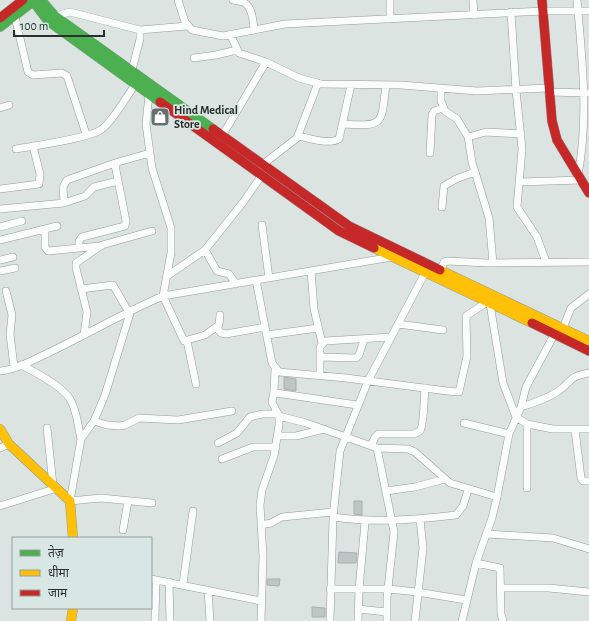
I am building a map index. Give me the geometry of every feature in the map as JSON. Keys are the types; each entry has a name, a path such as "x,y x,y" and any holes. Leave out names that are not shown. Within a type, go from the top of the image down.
{"street":[{"path":"0,18 23,0"},
{"path":"178,0 187,26 192,30 212,35 230,34 285,24 511,12 589,11"},
{"path":"233,0 242,2 247,6 252,15 254,29"},
{"path":"390,0 390,19"},
{"path":"473,0 474,14"},
{"path":"542,0 548,90 552,121 558,140 589,192"},
{"path":"577,0 587,93 580,177"},
{"path":"35,1 149,94 349,226 488,303 589,351"},
{"path":"0,27 35,1"},
{"path":"35,1 48,21 132,79 222,136 339,231 425,273 439,275 563,328 589,341"},
{"path":"55,16 70,12 140,30 187,26"},
{"path":"511,12 516,90 522,149 517,207 537,238 546,262"},
{"path":"15,17 28,72 32,75 62,73 67,76 86,134"},
{"path":"16,150 86,134 103,128 132,79 140,39 140,30"},
{"path":"230,34 237,50 242,55 266,62 300,78 318,83 386,85 478,91 548,90 587,93"},
{"path":"194,58 237,50"},
{"path":"222,136 266,62"},
{"path":"167,276 205,250 244,201 262,170 293,143 298,136 318,83"},
{"path":"298,136 334,141 341,138 351,85"},
{"path":"343,124 370,126 379,122 382,116 386,85"},
{"path":"441,88 443,108 457,119 468,137 475,172 489,218 493,263"},
{"path":"149,94 146,106 146,124 152,168 171,228 171,253 163,296 171,310 181,338 184,341 205,335 220,324 220,315"},
{"path":"0,108 9,105"},
{"path":"430,153 432,115 434,111 443,108"},
{"path":"468,137 486,132 521,134"},
{"path":"0,190 40,184 40,174 33,146"},
{"path":"64,203 63,187 67,180 115,163 150,154"},
{"path":"79,248 78,241 82,237 125,226 126,221 115,163"},
{"path":"442,207 444,186 456,179 475,172"},
{"path":"520,182 580,177"},
{"path":"0,210 64,203 85,196 94,187 118,181"},
{"path":"0,227 22,221"},
{"path":"262,225 269,278"},
{"path":"0,240 56,226"},
{"path":"45,229 45,247 48,251 100,246 152,231"},
{"path":"84,335 87,312 76,263 93,253 100,246"},
{"path":"205,250 217,271 230,274 236,284"},
{"path":"0,260 13,257"},
{"path":"0,371 18,366 163,296 392,257"},
{"path":"439,275 445,261 493,263 589,262"},
{"path":"0,271 15,268"},
{"path":"311,271 314,309 322,343 320,347 320,375"},
{"path":"330,621 333,515 337,463 357,405 368,381 425,273"},
{"path":"256,280 272,363 275,369 272,402 278,415 278,436 276,447 262,490 260,506 263,556 261,621"},
{"path":"80,439 94,421 115,364 130,311 114,285 81,290"},
{"path":"6,290 12,315 10,334 18,366"},
{"path":"563,328 572,308 589,294"},
{"path":"275,369 279,372 320,375 459,392 466,356 466,316 488,303"},
{"path":"488,303 503,383 516,417 527,424 553,429 589,429"},
{"path":"398,324 443,330"},
{"path":"216,327 221,333 226,334 265,327"},
{"path":"267,335 318,328"},
{"path":"462,621 476,563 487,534 497,497 509,434 521,407 526,387 554,335"},
{"path":"322,343 325,341 364,340 391,337"},
{"path":"320,356 356,358 359,355 364,340"},
{"path":"187,341 196,384"},
{"path":"18,366 36,373 67,395 73,405 80,439 70,501 73,537"},
{"path":"521,407 559,391 573,377 589,373"},
{"path":"387,621 394,544 393,521 374,447 375,437 378,434 414,434 420,431 422,427 424,388"},
{"path":"274,391 280,395 357,405"},
{"path":"94,421 107,425 120,426 126,425 139,418 178,420 232,411"},
{"path":"218,443 237,432 250,417 262,414 278,415 346,436 374,447 408,449 415,452 450,483 468,490 497,497"},
{"path":"464,423 509,434"},
{"path":"527,424 527,488"},
{"path":"46,428 55,487"},
{"path":"0,429 9,444 70,501 101,498 152,503"},
{"path":"278,436 296,436 324,429"},
{"path":"575,430 581,478 583,481 589,481"},
{"path":"0,448 9,444"},
{"path":"222,459 253,446 276,447"},
{"path":"386,491 415,487 445,479"},
{"path":"0,506 55,487"},
{"path":"261,525 271,523 282,517 333,515 365,522 420,519 456,515 463,506 468,490"},
{"path":"123,530 128,501"},
{"path":"183,584 193,511"},
{"path":"415,621 423,548 420,519"},
{"path":"358,621 359,589 365,522"},
{"path":"487,534 553,538 589,549"},
{"path":"476,563 500,568 501,614 503,621"},
{"path":"155,620 153,579 261,601"},
{"path":"169,582 170,621"},
{"path":"501,588 549,588 589,592"},
{"path":"330,589 389,589 466,600"},
{"path":"208,590 210,621"},
{"path":"71,621 72,609"},
{"path":"358,609 387,612"}],"building":[{"path":"284,377 296,379 296,391 284,389"},
{"path":"354,501 362,501 362,515 354,514"},
{"path":"339,552 357,553 356,563 338,563"},
{"path":"267,579 280,579 279,586 267,585"},
{"path":"312,607 325,608 325,617 312,617"}],"traffic: fast":[{"path":"32,0 48,21 160,102"},
{"path":"0,27 35,0"},
{"path":"41,0 55,16 213,129"}],"traffic: slow":[{"path":"374,248 532,323"},
{"path":"440,270 589,341"},
{"path":"0,429 9,444 70,501 73,537"},
{"path":"71,621 73,609"}],"traffic: jam":[{"path":"0,18 23,0"},
{"path":"542,0 552,121 557,140 589,193"},
{"path":"160,102 339,231 374,248"},
{"path":"213,129 349,226 440,270"},
{"path":"532,323 589,351"}],"place":[{"name":"Hind Medical Store","path":"160,117"}]}
